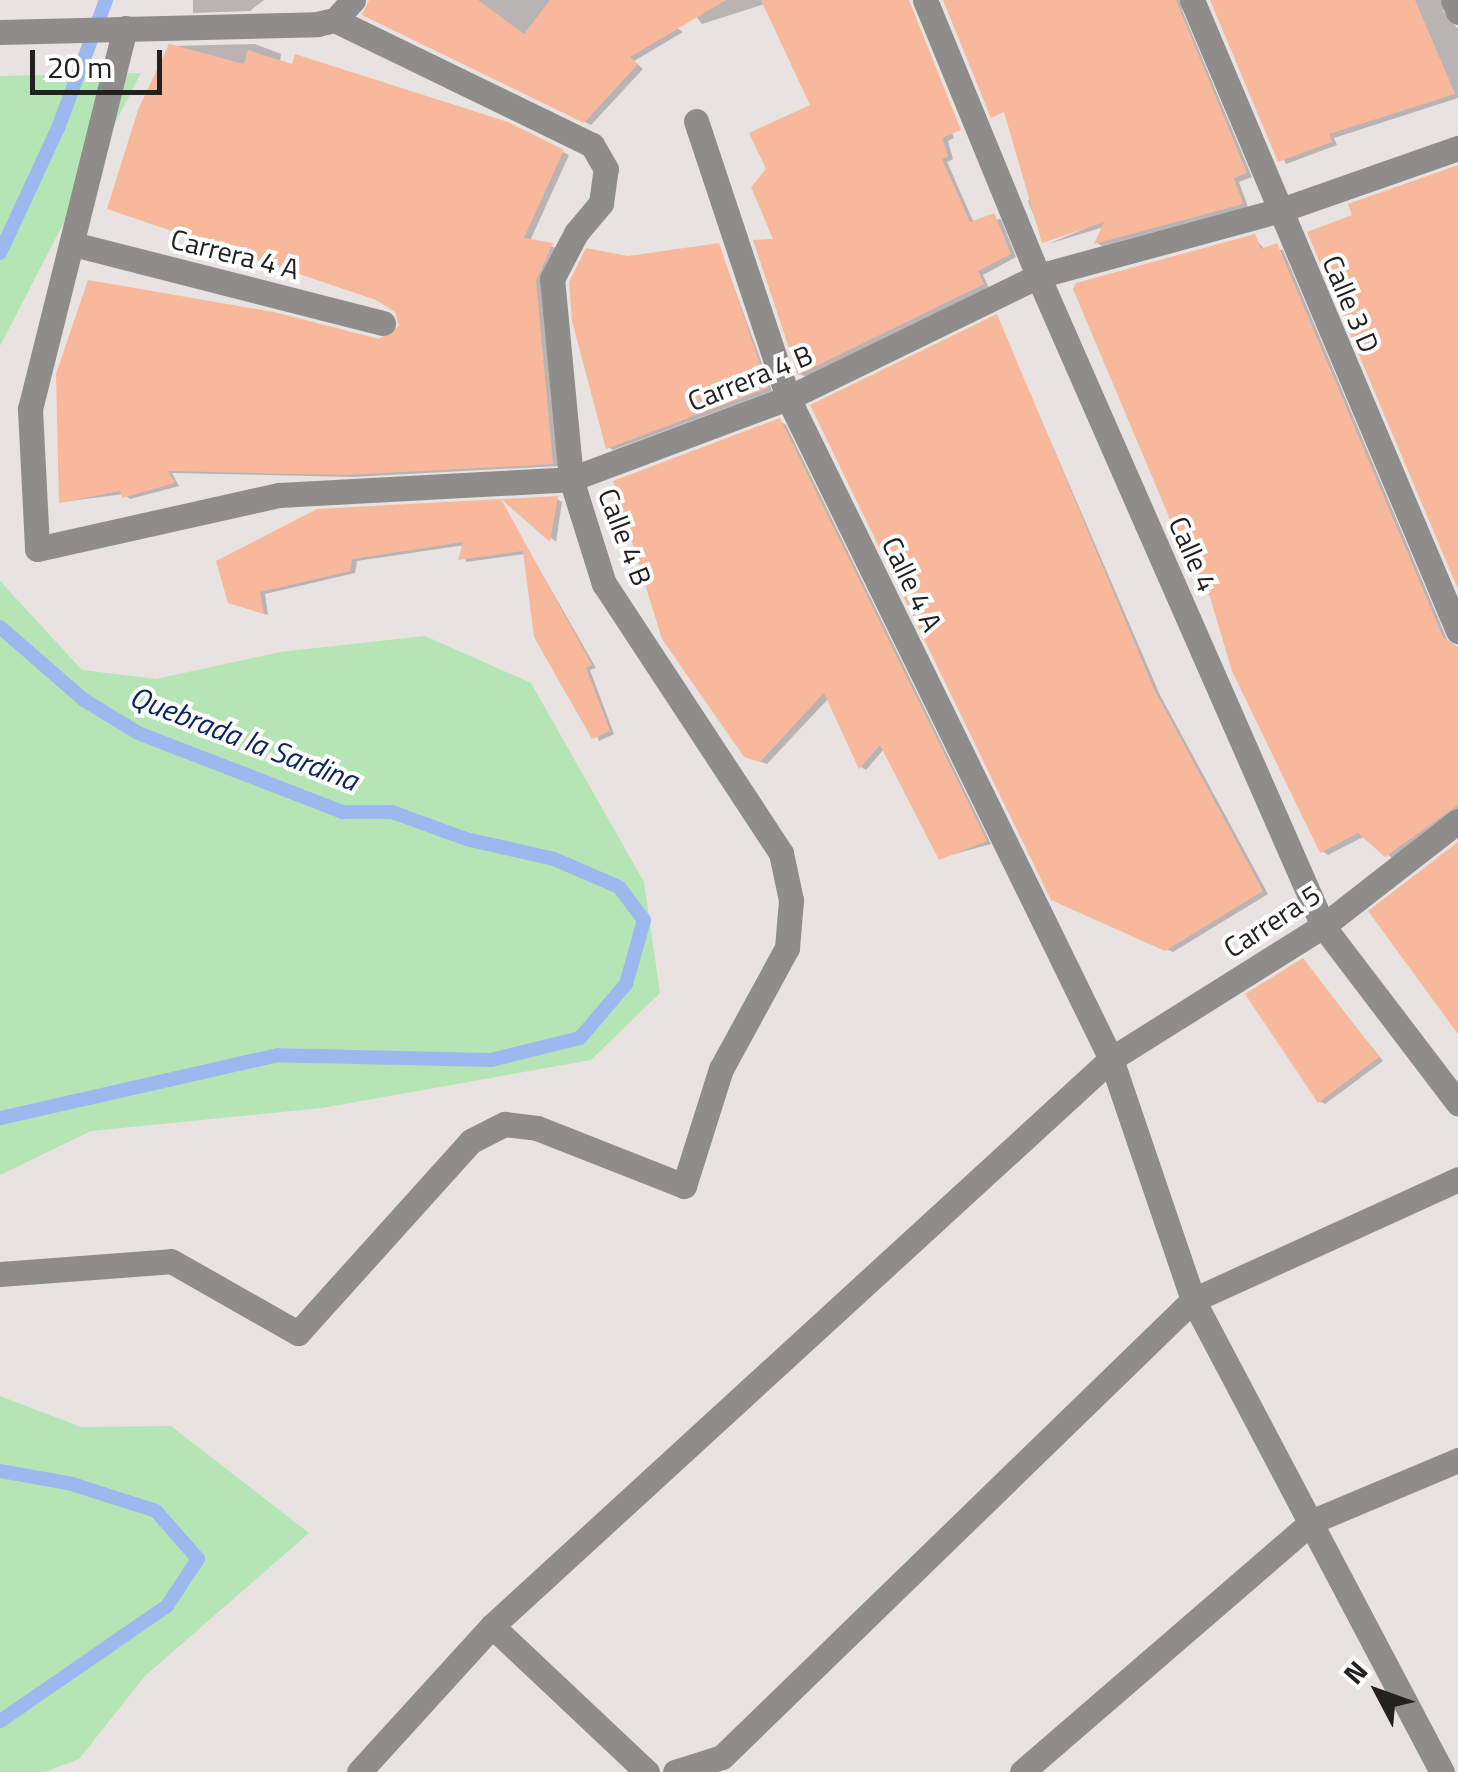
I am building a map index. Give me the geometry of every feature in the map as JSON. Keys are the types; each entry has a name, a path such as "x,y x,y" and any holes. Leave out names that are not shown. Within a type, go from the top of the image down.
{"street":[{"path":"0,32 324,14 353,0"},
{"name":"Calle 4","path":"925,0 1038,276 1323,926 1458,1103"},
{"name":"Calle 3 D","path":"1192,0 1458,630"},
{"path":"1453,0 1458,12"},
{"name":"Calle 4 B","path":"0,1274 171,1261 298,1333 470,1142 505,1124 537,1128 684,1186 721,1069 788,948 791,900 781,853 604,584 571,479 552,279 576,232 601,203 606,169 592,145 324,14"},
{"path":"72,244 118,28"},
{"name":"Calle 4 A","path":"696,121 788,398 1111,1059 1193,1300 1313,1521 1442,1772"},
{"name":"Carrera 4 B","path":"72,244 30,409 37,549 279,495 571,479 788,398 1038,276 1278,210 1458,148"},
{"name":"Carrera 4 A","path":"72,244 383,322"},
{"name":"Carrera 5","path":"360,1772 492,1626 1111,1059 1323,926 1458,820"},
{"path":"676,1772 722,1757 1193,1300 1458,1179"},
{"path":"1022,1772 1313,1521 1458,1460"},
{"path":"492,1626 648,1772"}],"green space":[{"path":"141,73 0,346 0,76"},
{"path":"0,581 82,670 156,679 280,652 425,636 531,683 644,882 660,993 591,1060 322,1108 91,1131 0,1175"},
{"path":"0,1396 81,1427 171,1426 309,1533 145,1676 79,1759 45,1772 0,1772"}],"building":[{"path":"369,0 478,0 524,34 550,0 726,0 630,57 638,64 584,123 362,15"},
{"path":"761,0 909,0 961,130 942,138 948,156 942,159 970,222 994,213 1011,254 978,271 984,284 798,375 753,240 773,239 751,187 766,169 749,133 810,105"},
{"path":"943,0 1176,0 1247,173 1234,178 1243,204 1094,244 1104,222 1042,243 1004,112 991,118"},
{"path":"1210,0 1415,0 1455,94 1329,134 1332,142 1278,162"},
{"path":"169,44 244,64 248,50 292,64 295,54 508,122 564,150 524,238 553,243 536,281 553,464 346,475 168,471 175,483 122,498 120,491 59,503 56,374 88,280 274,312 379,339 399,326 395,312 376,300 107,209 138,110"},
{"path":"1458,165 1458,589 1307,232 1352,215 1348,204"},
{"path":"1255,234 1261,249 1277,243 1443,637 1458,647 1458,805 1385,857 1358,833 1320,853 1232,671 1210,597 1175,531 1073,289 1076,283"},
{"path":"719,243 768,388 606,449 572,321 569,282 586,248 628,256"},
{"path":"997,314 1154,689 1263,891 1165,951 1051,900 810,405"},
{"path":"780,418 987,841 939,860 880,745 859,769 824,693 760,762 744,757 662,639 613,481"},
{"path":"558,496 550,542 501,499"},
{"path":"501,499 592,665 586,668 610,731 592,739 534,637 523,551 458,560 463,542 352,559 350,571 260,592 264,614 228,603 216,561 317,509"},
{"path":"1458,842 1458,1034 1368,911"},
{"path":"1303,958 1379,1057 1318,1103 1245,994"}],"waterway":[{"name":"Quebrada la Sardina","path":"0,253 58,128 106,0"},
{"name":"Quebrada la Sardina","path":"0,627 84,700 138,733 343,812 392,812 466,839 554,859 619,887 644,920 626,984 580,1038 491,1060 278,1055 0,1118"},
{"name":"Quebrada la Sardina","path":"0,1471 72,1484 156,1511 198,1559 167,1606 0,1721"}]}
